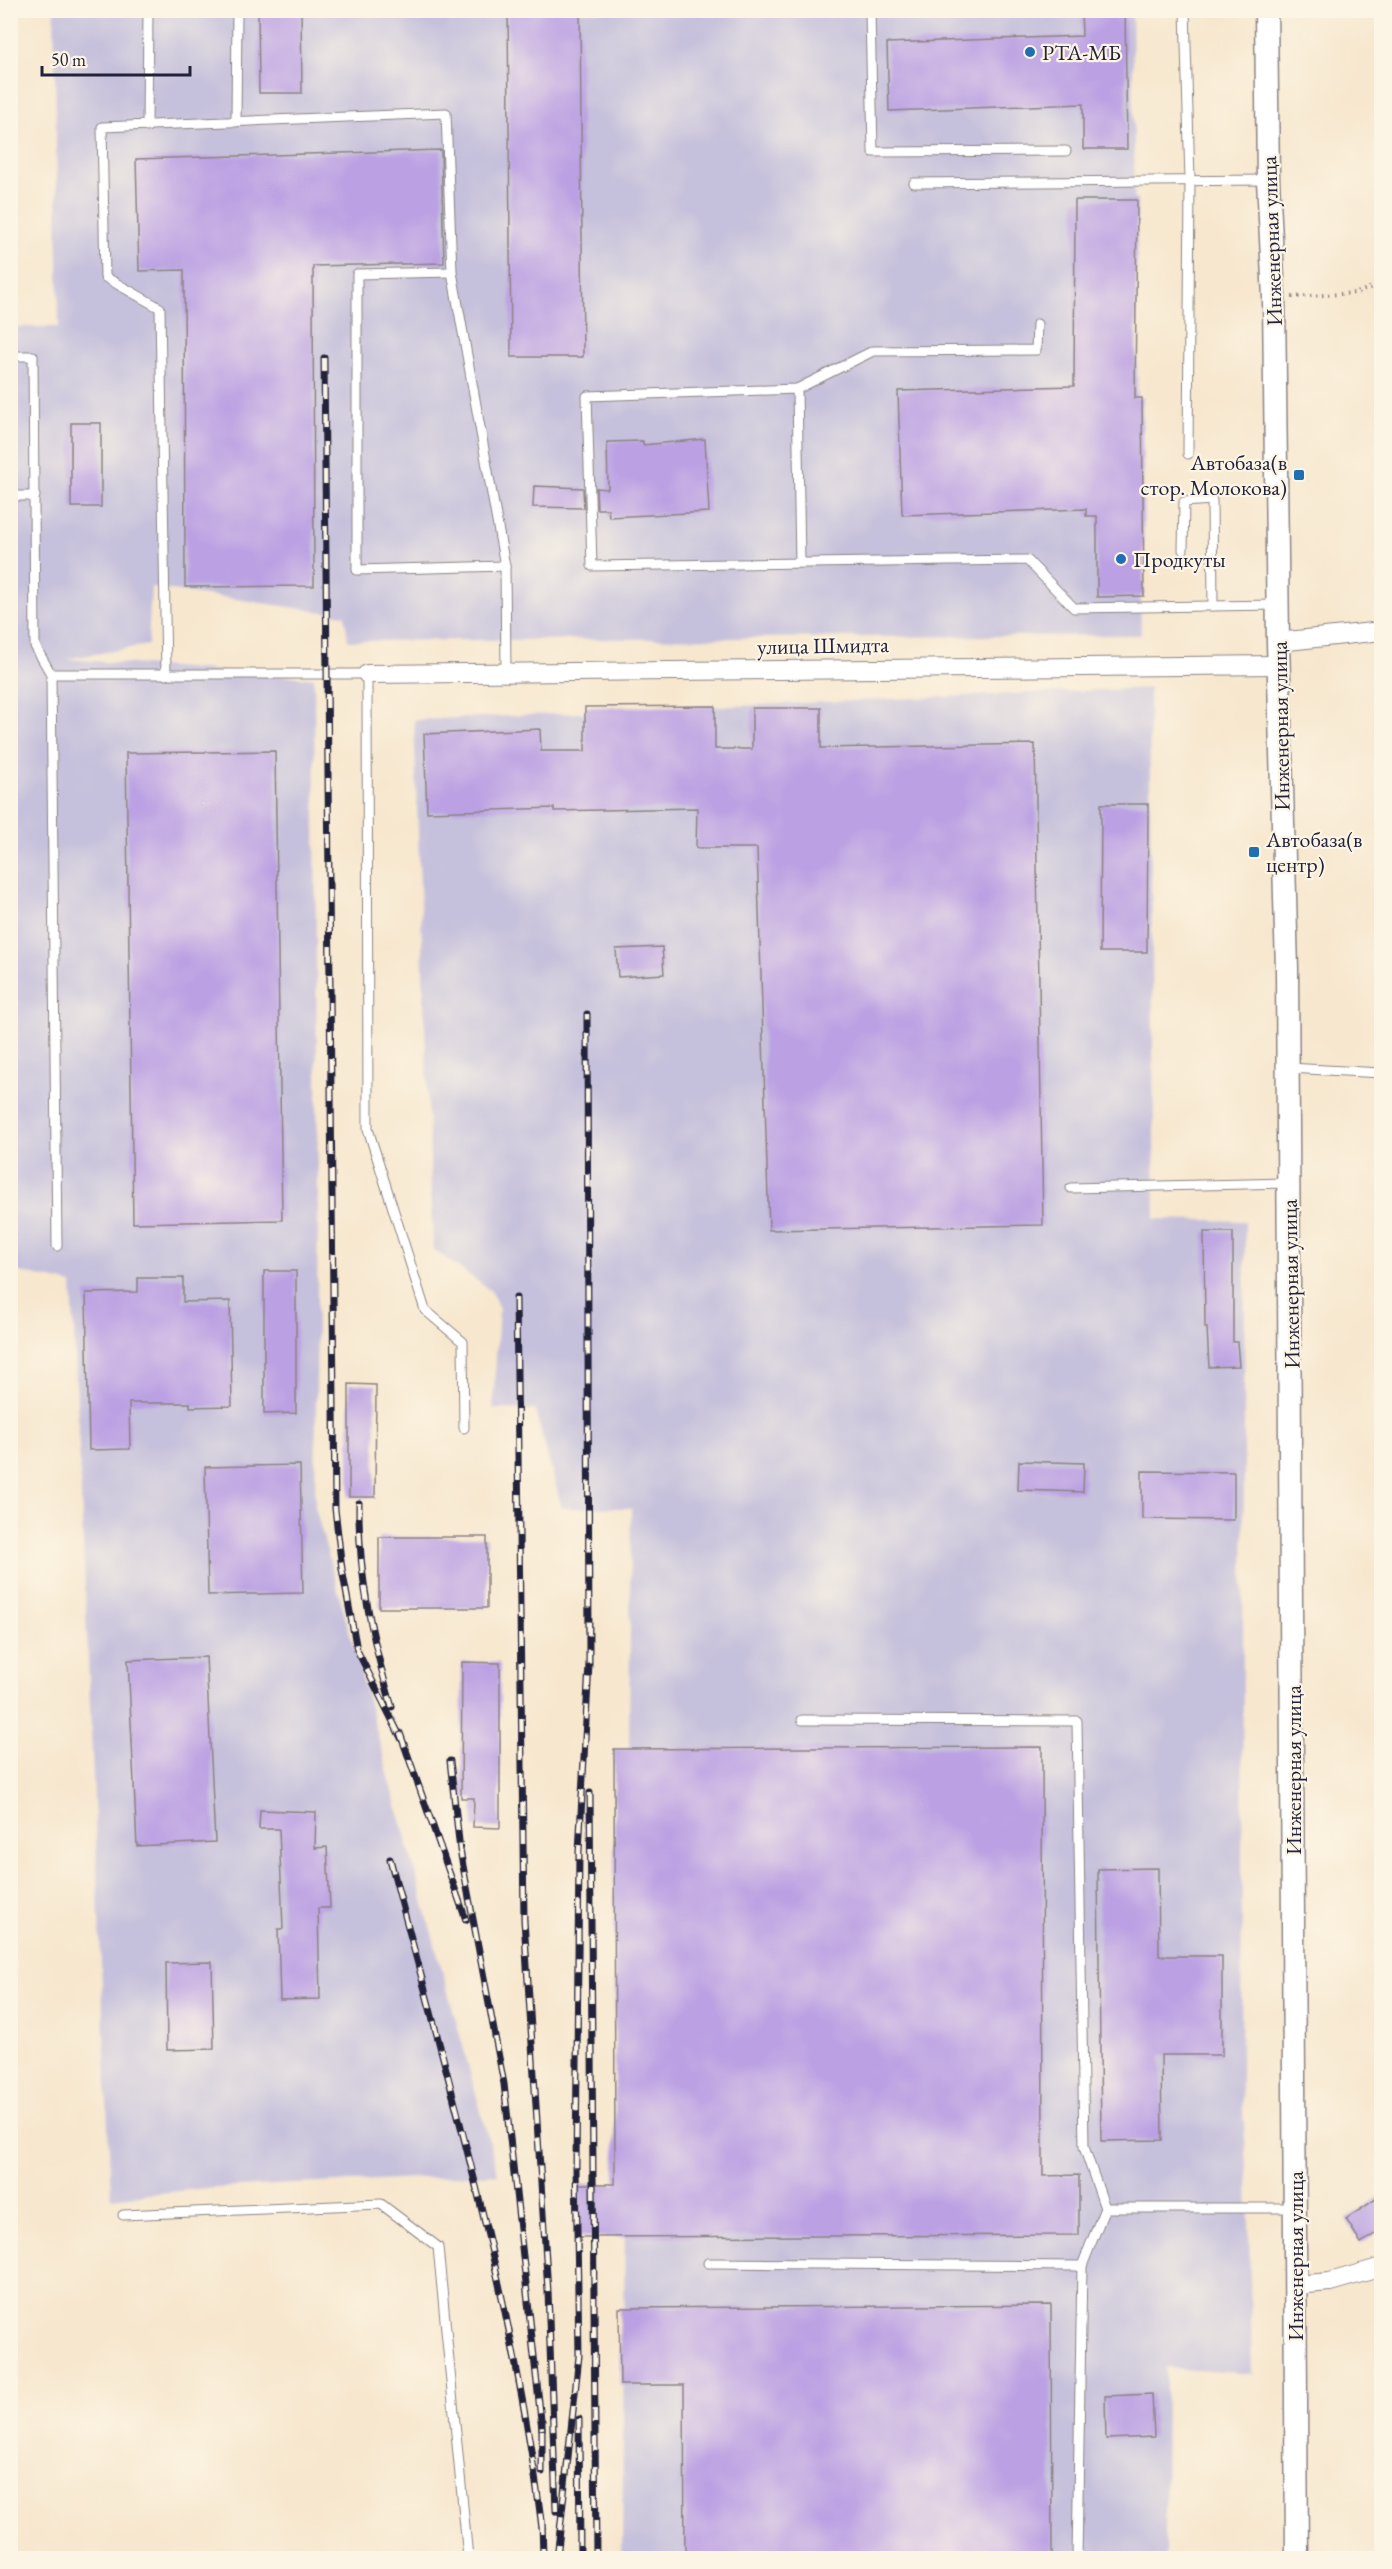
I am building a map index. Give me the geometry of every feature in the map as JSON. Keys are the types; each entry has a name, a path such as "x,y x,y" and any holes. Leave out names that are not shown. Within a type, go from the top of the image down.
{"street":[{"name":"Инженерная улица","path":"1266,10 1268,180 1274,298 1278,642 1287,1068 1297,2559"},
{"path":"1278,642 1382,631"},
{"name":"улица Шмидта","path":"367,674 1279,665"},
{"path":"1294,2285 1330,2282 1382,2267"}],"lane":[{"path":"147,127 148,10"},
{"path":"236,122 237,10"},
{"path":"870,10 873,152 1066,151"},
{"path":"1185,10 1190,180 1188,454"},
{"path":"166,675 160,308 105,277 102,127 147,127 446,113 452,272 505,566 506,671"},
{"path":"914,183 1268,180"},
{"path":"452,272 357,274 357,570 505,566"},
{"path":"1037,324 1036,350 873,351 797,388 587,396 592,566 1027,560 1074,608 1278,606"},
{"path":"10,356 33,356 35,646 51,674 57,1246"},
{"path":"797,388 800,563"},
{"path":"10,496 35,496"},
{"path":"1183,550 1184,502 1212,500 1213,606"},
{"path":"1359,633 1382,621"},
{"path":"51,674 367,674 368,1129 425,1310 463,1342 464,1428"},
{"path":"1287,1068 1382,1073"},
{"path":"1071,1188 1288,1183"},
{"path":"802,1720 1077,1720 1083,2147 1105,2208 1082,2266 1077,2559"},
{"path":"123,2215 381,2204 438,2247 468,2559"},
{"path":"1105,2208 1296,2208"},
{"path":"708,2263 1082,2266"}],"path":[{"path":"1274,298 1357,293 1382,284"}],"shaded area":[{"path":"54,11 1132,11 1141,635 348,641 345,615 151,587 148,645 66,659 314,678 318,1204 315,1507 498,2174 198,2189 111,2198 72,1284 11,1270 10,327 59,327"},
{"path":"1149,688 1155,1219 1245,1221 1241,2087 1248,2177 1252,2374 1166,2368 1165,2558 622,2558 631,1508 562,1508 535,1410 493,1409 499,1308 491,1291 433,1249 414,720"}],"building":[{"path":"258,10 301,10 302,93 259,93"},
{"path":"508,10 580,10 583,357 511,357"},
{"path":"1081,10 1125,10 1127,149 1083,149 1083,104 889,111 887,43 1082,36"},
{"path":"441,150 444,263 313,266 314,586 185,587 184,270 139,271 136,159"},
{"path":"1075,200 1137,200 1135,398 1142,398 1144,596 1097,597 1097,516 1086,516 1086,509 902,515 898,391 1074,386"},
{"path":"71,423 101,423 101,507 71,507"},
{"path":"705,439 709,512 609,517 608,509 597,509 596,488 608,489 607,442 643,441 643,445"},
{"path":"534,486 583,488 584,508 533,507"},
{"path":"715,706 715,749 752,749 752,708 821,708 821,748 1035,744 1043,1225 769,1230 757,848 696,848 697,808 554,811 554,808 427,812 424,734 540,729 541,751 585,751 585,707"},
{"path":"275,751 282,1220 133,1223 126,753"},
{"path":"1101,804 1148,804 1147,952 1100,952"},
{"path":"662,947 664,974 618,977 616,949"},
{"path":"1204,1232 1233,1232 1233,1342 1237,1342 1239,1366 1209,1367 1207,1328 1205,1328"},
{"path":"264,1271 296,1271 296,1413 264,1414"},
{"path":"138,1278 183,1278 183,1302 230,1301 232,1406 190,1407 190,1403 129,1403 130,1449 89,1450 86,1293 138,1292"},
{"path":"349,1384 376,1385 375,1497 349,1497"},
{"path":"1019,1461 1084,1463 1083,1492 1018,1490"},
{"path":"300,1465 303,1593 208,1595 205,1467"},
{"path":"1142,1471 1234,1472 1234,1520 1142,1519"},
{"path":"379,1537 487,1537 487,1608 379,1608"},
{"path":"206,1657 215,1842 137,1846 128,1660"},
{"path":"462,1662 500,1663 500,1828 473,1827 474,1798 461,1798"},
{"path":"1042,1747 1043,2176 1079,2175 1079,2235 578,2237 578,2184 615,2184 614,1749"},
{"path":"260,1810 316,1812 315,1848 327,1847 330,1908 318,1908 320,1999 280,2000 278,1929 283,1929 279,1829 259,1829"},
{"path":"1158,1868 1159,1956 1222,1956 1222,2055 1161,2055 1162,2140 1101,2141 1098,1869"},
{"path":"212,1962 214,2049 167,2050 166,1963"},
{"path":"1382,2195 1382,2229 1361,2243 1346,2219"},
{"path":"1051,2305 1052,2559 685,2559 684,2385 620,2385 619,2308"},
{"path":"1152,2394 1154,2437 1106,2439 1105,2396"}],"railway":[{"path":"324,358 335,1509 342,1569 357,1650 402,1740"},
{"path":"557,2558 579,2356 576,2167 579,1852 589,1664 587,1014"},
{"path":"516,1298 524,1920 548,2291 556,2511"},
{"path":"359,1503 361,1556 368,1606 378,1657 392,1707"},
{"path":"400,1733 466,1920"},
{"path":"450,1761 460,1850 504,2084 542,2429"},
{"path":"590,1793 596,2558"},
{"path":"390,1859 497,2274 515,2358 542,2528"},
{"path":"579,2419 580,2558"},
{"path":"542,2421 542,2472"},
{"path":"542,2520 543,2558"}],"place":[{"name":"РТА-МБ","path":"1030,52"},
{"name":"Автобаза(в стор. Молокова)","path":"1299,475"},
{"name":"Продкуты","path":"1121,559"},
{"name":"Автобаза(в центр)","path":"1254,852"}]}
